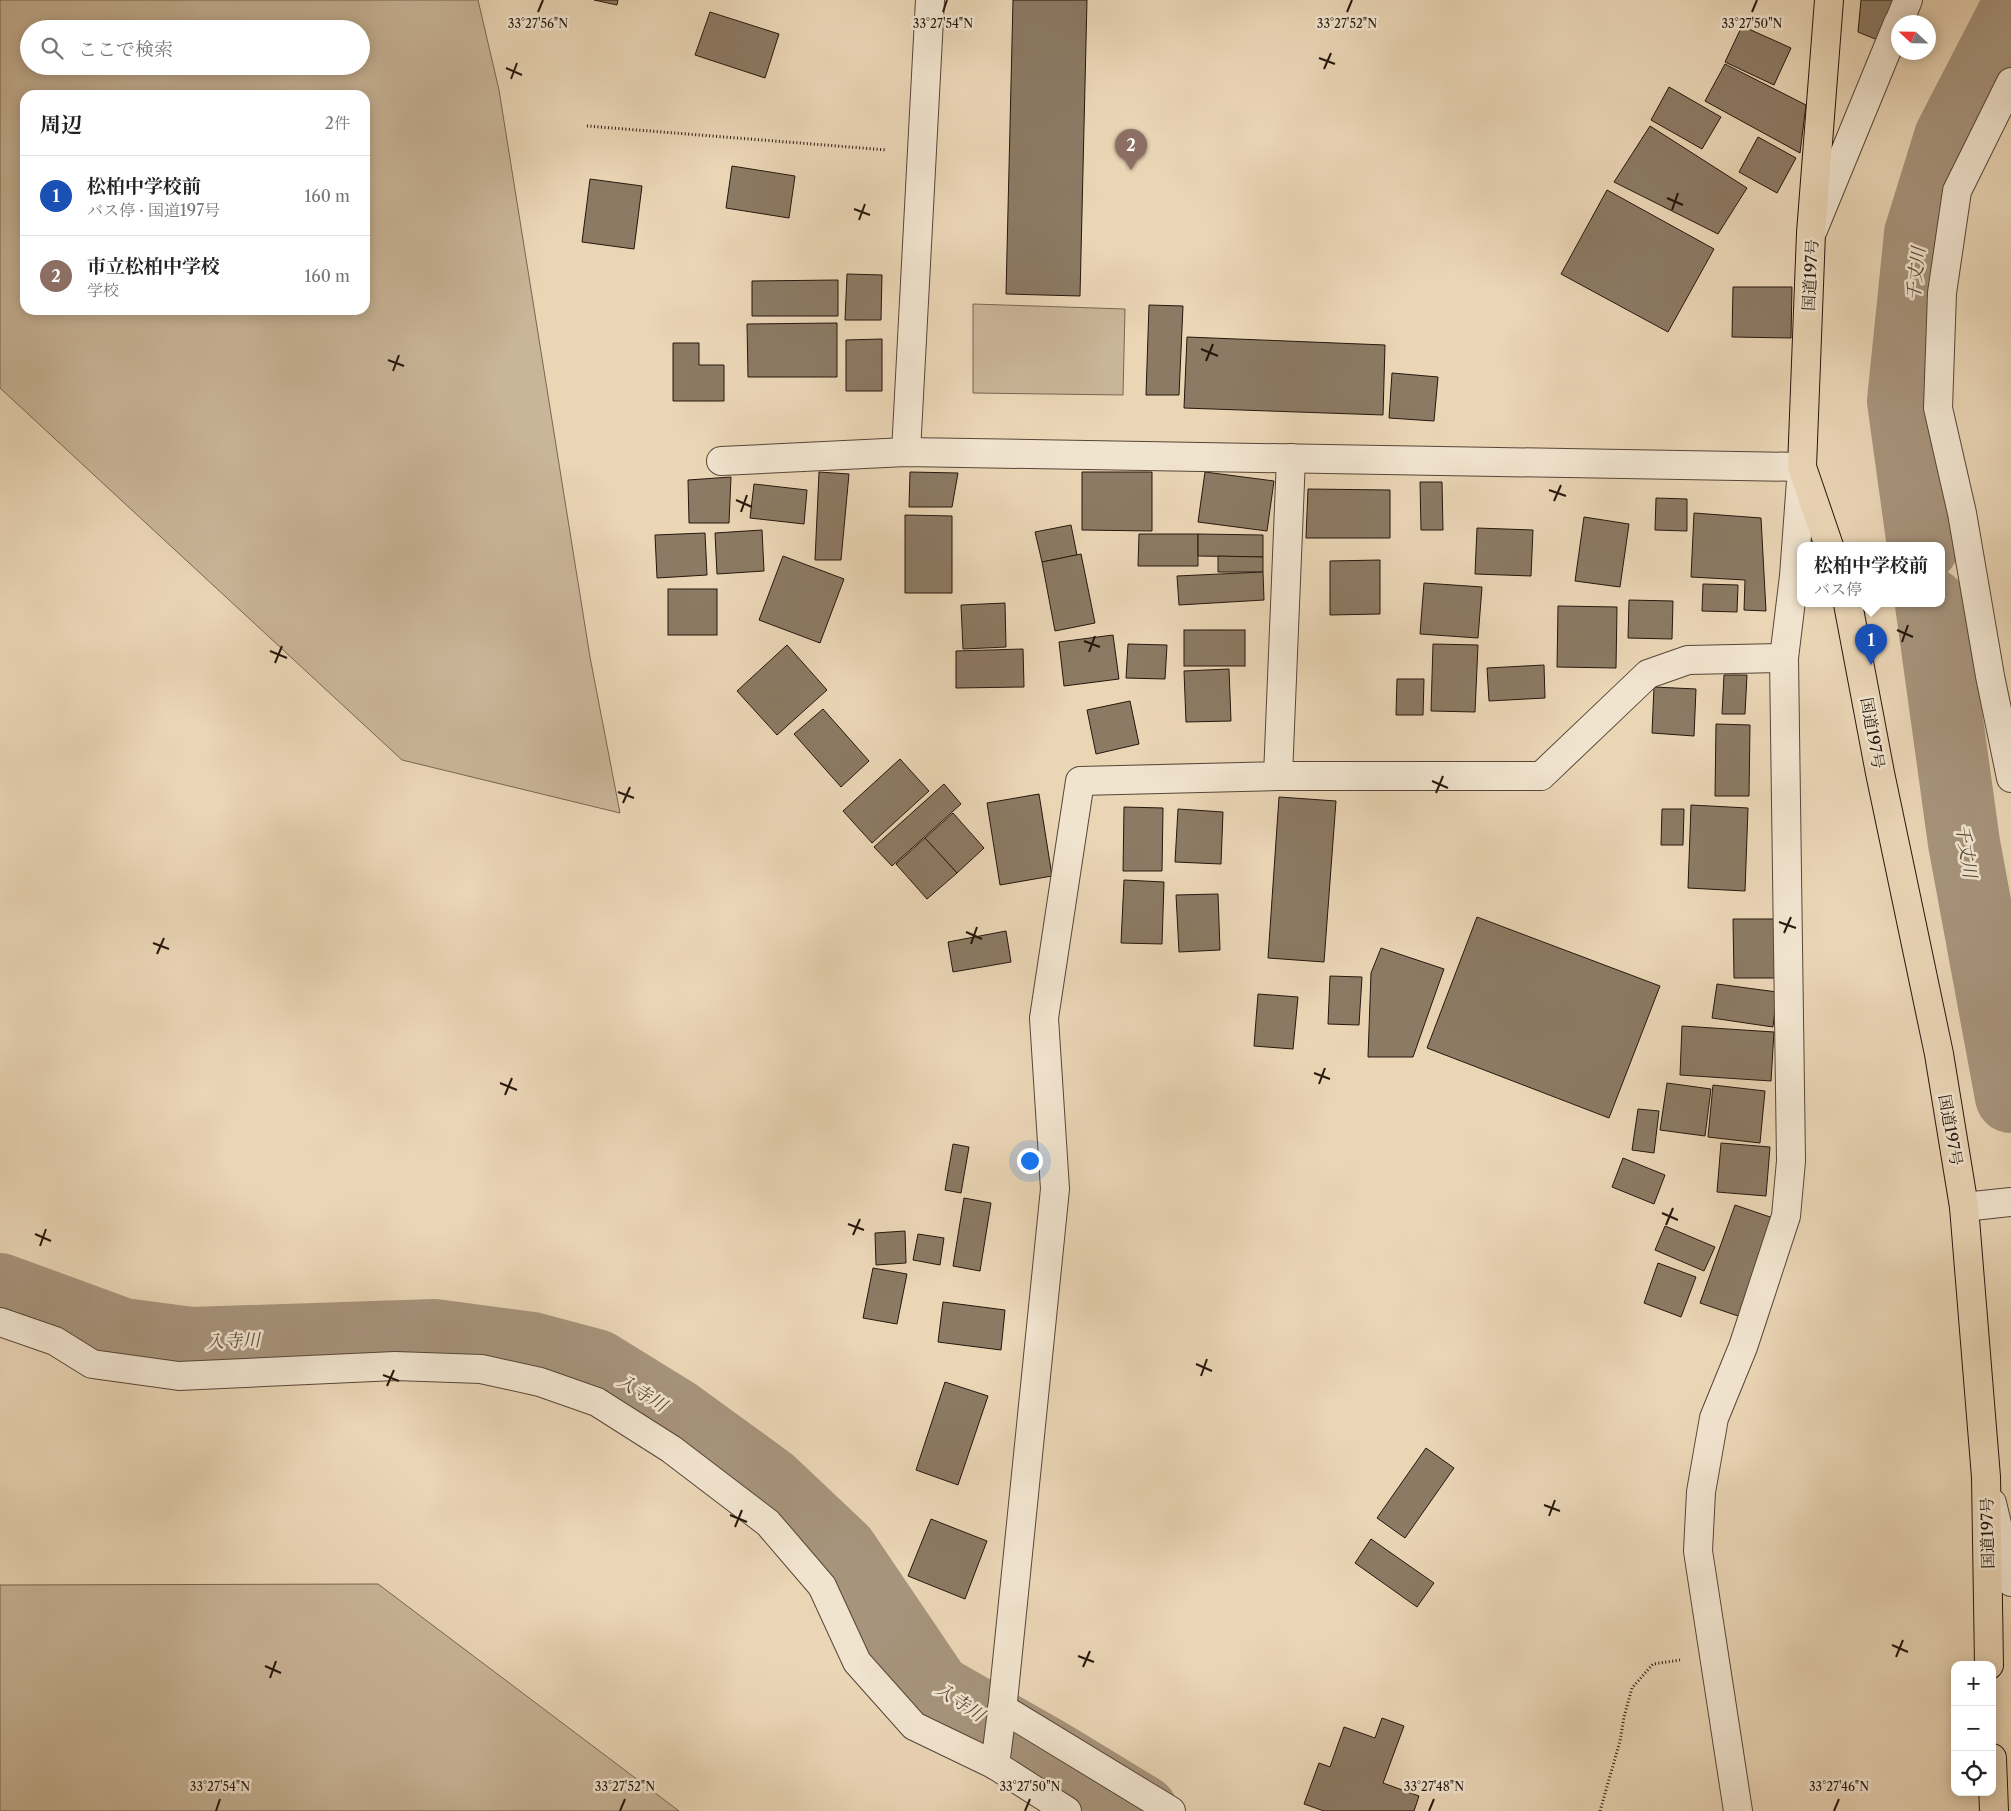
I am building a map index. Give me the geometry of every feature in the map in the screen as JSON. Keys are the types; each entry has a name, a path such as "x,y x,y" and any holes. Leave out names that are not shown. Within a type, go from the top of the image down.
{"highway":[{"name":"国道197号","path":"1828,542 1802,467 1812,233 1829,0"},
{"name":"国道197号","path":"1849,607 1888,810 1939,1054 1974,1206 1986,1477 1989,1661"},
{"path":"1993,1796 1994,1811"}],"street":[{"path":"906,452 930,0"},
{"path":"1902,15 1908,0"},
{"path":"1812,233 1891,42"},
{"path":"2011,82 1957,191 1942,293 1938,399 1938,408 2002,684 2011,778"},
{"path":"721,461 906,452 1802,467 1794,576 1784,658 1790,1161 1786,1216 1743,1347 1714,1418 1701,1492 1698,1551 1738,1811"},
{"path":"1278,776 1291,458"},
{"path":"995,1763 1056,1189 1044,1018 1080,781 1278,776 1542,776 1648,674 1688,660 1784,658"},
{"path":"1974,1206 2011,1202"},
{"path":"0,1322 55,1341 92,1364 169,1375 395,1366 481,1369 540,1382 597,1402 671,1449 768,1522 822,1586 857,1662 914,1726 995,1763 1067,1811"},
{"path":"1986,1477 2011,1582"},
{"path":"1002,1710 1171,1811"}],"path":[{"path":"587,126 922,153"},
{"path":"1600,1811 1620,1741 1632,1688 1653,1664 1677,1659 1715,1663"}],"shaded area":[{"path":"0,0 478,0 499,90 590,657 620,813 402,760 0,388"},
{"path":"973,304 1125,309 1123,395 973,393"},
{"path":"378,1584 679,1811 0,1811 0,1585"}],"building":[{"path":"594,0 618,0 617,5"},
{"path":"1013,0 1087,0 1080,296 1006,294"},
{"path":"1861,0 1896,0 1880,41 1858,32"},
{"path":"710,12 779,34 765,78 695,55"},
{"path":"1742,26 1791,48 1774,85 1725,62"},
{"path":"1725,64 1806,105 1800,153 1705,101"},
{"path":"1669,87 1721,117 1702,149 1651,120"},
{"path":"1650,126 1747,188 1718,234 1614,182"},
{"path":"1758,137 1796,158 1777,193 1739,172"},
{"path":"732,166 795,176 789,218 726,208"},
{"path":"590,179 642,186 634,249 582,242"},
{"path":"1607,190 1714,249 1668,332 1561,274"},
{"path":"847,274 882,275 881,320 845,320"},
{"path":"838,280 838,316 752,316 752,281"},
{"path":"1733,287 1792,287 1791,338 1732,337"},
{"path":"1149,305 1183,306 1179,395 1146,395"},
{"path":"837,323 837,377 748,377 747,324"},
{"path":"1187,337 1385,345 1383,415 1184,408"},
{"path":"882,339 882,391 846,391 846,340"},
{"path":"673,343 699,343 699,365 724,365 724,401 673,401"},
{"path":"1392,373 1438,377 1434,421 1389,418"},
{"path":"819,472 849,474 841,560 815,560"},
{"path":"910,472 958,473 952,507 909,507"},
{"path":"1082,472 1152,472 1152,531 1082,530"},
{"path":"1205,472 1274,481 1267,531 1198,522"},
{"path":"731,477 729,523 689,523 688,480"},
{"path":"1420,482 1442,482 1443,530 1421,530"},
{"path":"754,484 807,490 804,524 750,518"},
{"path":"1308,489 1390,490 1390,538 1306,538"},
{"path":"1656,498 1687,499 1687,531 1655,530"},
{"path":"1694,513 1761,518 1766,611 1744,610 1745,580 1691,577"},
{"path":"905,515 952,516 952,593 905,593"},
{"path":"1584,517 1629,524 1620,587 1575,581"},
{"path":"1071,525 1077,555 1042,562 1035,532"},
{"path":"1477,528 1533,530 1531,576 1475,574"},
{"path":"762,530 764,571 717,574 715,533"},
{"path":"705,533 707,575 657,578 655,535"},
{"path":"1139,534 1198,534 1198,566 1138,566"},
{"path":"1198,534 1263,535 1263,557 1198,556"},
{"path":"1081,554 1095,623 1055,631 1042,562"},
{"path":"783,556 844,579 820,643 759,620"},
{"path":"1218,556 1263,557 1263,572 1218,572"},
{"path":"1380,560 1380,614 1330,615 1330,561"},
{"path":"1263,572 1264,600 1179,605 1177,576"},
{"path":"1424,583 1482,587 1478,638 1420,634"},
{"path":"1703,584 1738,585 1737,612 1702,611"},
{"path":"668,589 717,589 717,635 668,635"},
{"path":"1629,600 1673,601 1672,639 1628,638"},
{"path":"1005,603 1006,647 963,649 961,605"},
{"path":"1558,606 1617,607 1616,668 1557,667"},
{"path":"1184,630 1245,630 1245,666 1184,666"},
{"path":"1113,635 1119,679 1064,686 1059,642"},
{"path":"1128,644 1167,645 1165,679 1126,678"},
{"path":"1433,644 1478,645 1475,712 1431,711"},
{"path":"787,645 827,690 777,735 737,691"},
{"path":"1023,649 1024,687 956,688 956,651"},
{"path":"1544,665 1545,698 1489,701 1487,668"},
{"path":"1229,669 1231,721 1186,722 1184,671"},
{"path":"1724,675 1747,675 1745,714 1722,714"},
{"path":"1397,679 1424,679 1423,715 1396,715"},
{"path":"1654,687 1696,689 1694,736 1652,733"},
{"path":"1130,701 1139,744 1096,754 1087,710"},
{"path":"823,709 869,761 841,787 794,734"},
{"path":"1716,724 1750,725 1749,796 1715,796"},
{"path":"900,759 929,791 872,843 843,811"},
{"path":"944,784 961,804 892,866 874,847"},
{"path":"1039,794 1052,876 1000,885 987,803"},
{"path":"1279,797 1336,801 1324,962 1268,958"},
{"path":"1691,805 1748,808 1745,891 1688,888"},
{"path":"1124,807 1163,808 1162,871 1123,871"},
{"path":"1178,809 1223,812 1221,864 1175,862"},
{"path":"1662,809 1684,809 1683,845 1661,845"},
{"path":"953,813 984,848 957,873 925,838"},
{"path":"925,838 957,873 927,899 896,864"},
{"path":"1124,880 1164,882 1162,944 1121,943"},
{"path":"1218,894 1220,950 1179,952 1176,895"},
{"path":"1477,917 1660,986 1609,1118 1427,1048"},
{"path":"1733,919 1784,919 1785,978 1734,978"},
{"path":"1006,931 1011,962 953,972 948,942"},
{"path":"1381,948 1444,969 1413,1057 1368,1057 1371,973"},
{"path":"1330,976 1362,977 1359,1025 1328,1024"},
{"path":"1717,984 1777,992 1773,1027 1712,1018"},
{"path":"1258,994 1298,997 1293,1049 1254,1046"},
{"path":"1682,1026 1774,1032 1771,1081 1680,1075"},
{"path":"1667,1083 1711,1089 1705,1136 1660,1130"},
{"path":"1713,1085 1765,1091 1760,1143 1708,1137"},
{"path":"1638,1109 1659,1111 1654,1153 1632,1150"},
{"path":"1721,1143 1770,1147 1766,1196 1717,1192"},
{"path":"953,1144 969,1147 961,1193 945,1190"},
{"path":"1623,1158 1665,1175 1654,1204 1612,1187"},
{"path":"964,1198 991,1203 980,1271 953,1266"},
{"path":"1735,1205 1776,1219 1741,1317 1700,1303"},
{"path":"1665,1226 1715,1247 1704,1271 1655,1250"},
{"path":"905,1231 906,1263 876,1265 875,1233"},
{"path":"918,1234 944,1238 940,1265 913,1260"},
{"path":"1658,1263 1696,1277 1681,1317 1644,1303"},
{"path":"873,1268 907,1274 897,1324 863,1318"},
{"path":"943,1302 1005,1310 1001,1350 938,1342"},
{"path":"945,1382 988,1396 958,1485 916,1470"},
{"path":"1426,1448 1454,1468 1405,1538 1377,1518"},
{"path":"931,1519 987,1541 965,1599 908,1576"},
{"path":"1371,1539 1434,1583 1417,1607 1355,1563"},
{"path":"1382,1718 1404,1726 1383,1783 1419,1796 1414,1811 1324,1811 1304,1804 1319,1763 1330,1767 1344,1727 1375,1738"}],"waterway":[{"name":"千丈川","path":"1922,542 1903,401 1920,234 1950,137 2011,19"},
{"name":"千丈川","path":"1931,607 1964,843 2011,1097"},
{"name":"入寺川","path":"0,1289 123,1334 191,1343 434,1335 532,1348 596,1365 677,1415 769,1482 842,1551 936,1690 1050,1755 1142,1811"}],"place":[{"name":"市立松柏中学校","path":"1131,170"},
{"name":"松柏中学校前","path":"1871,665"}]}
